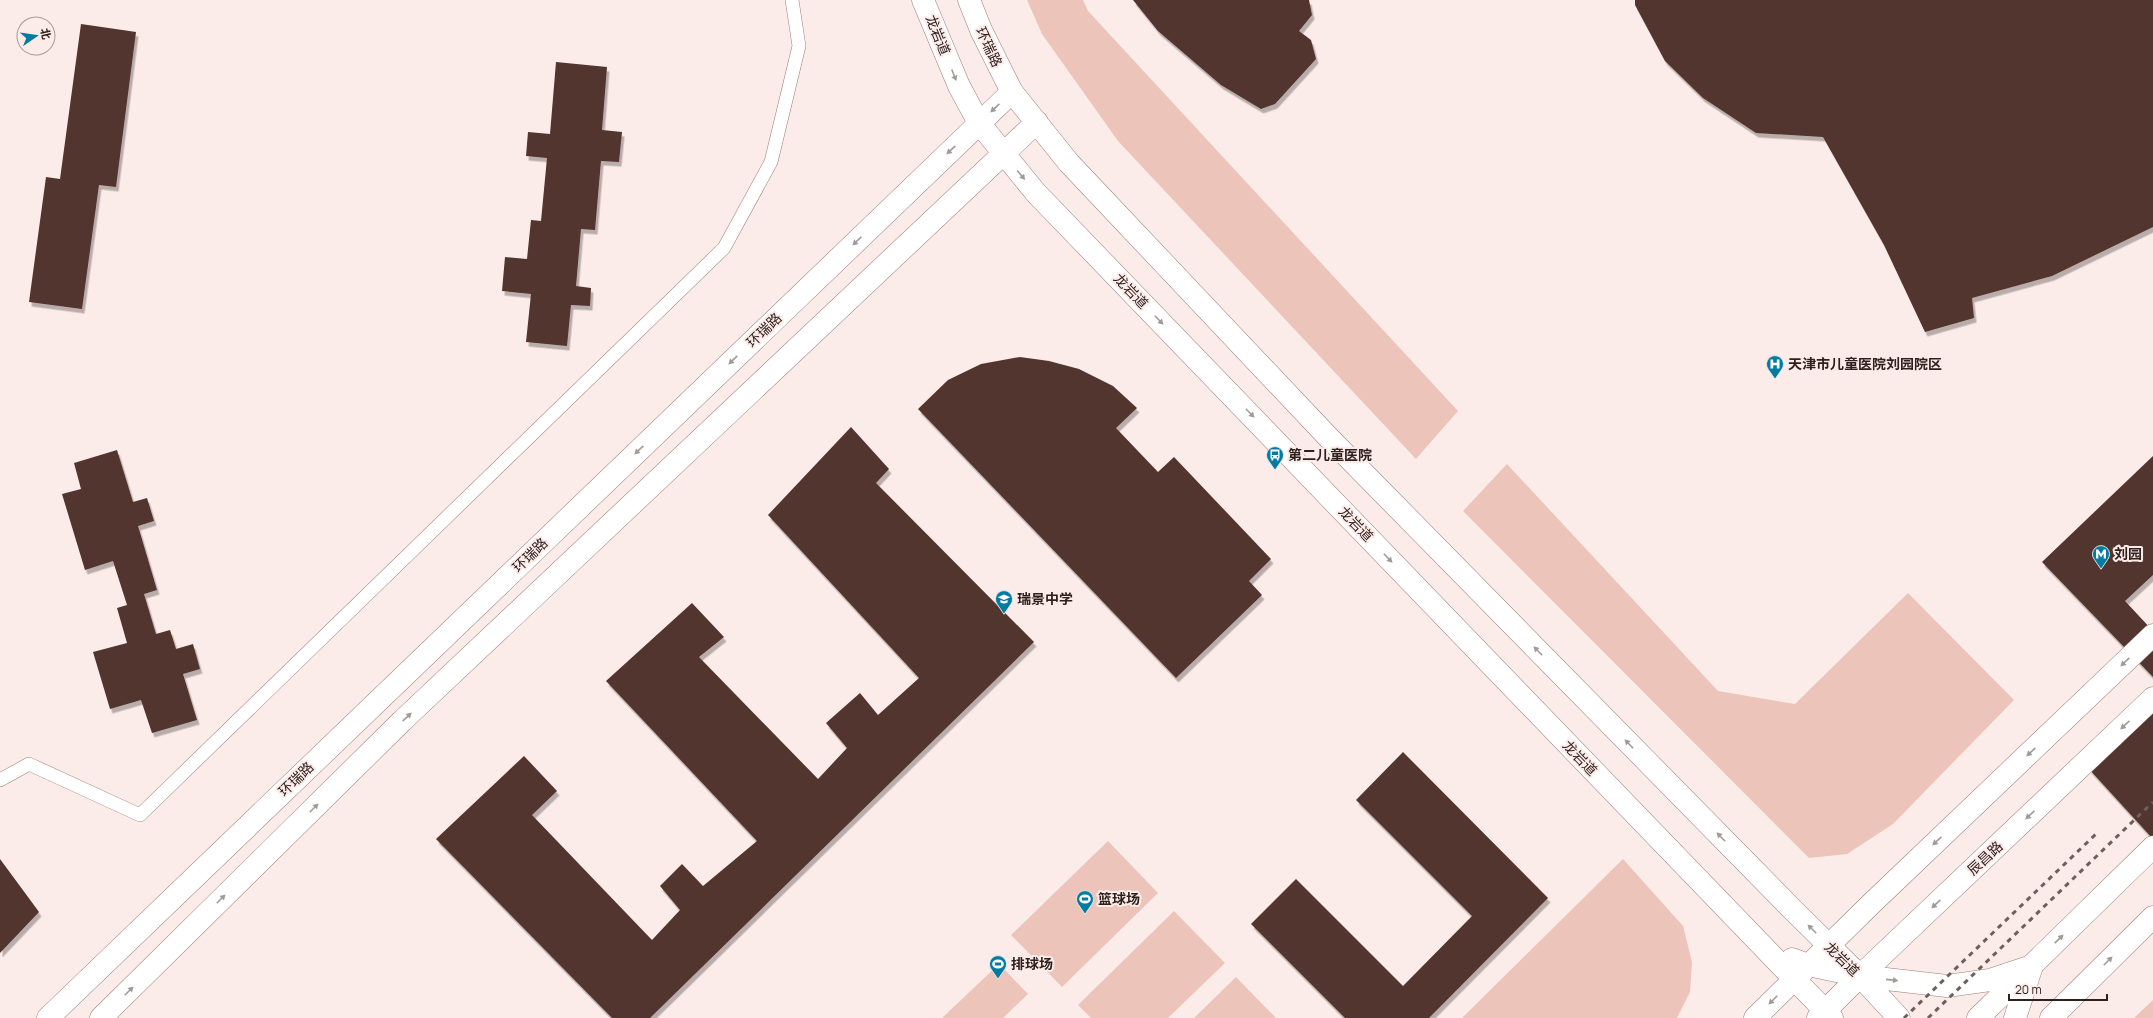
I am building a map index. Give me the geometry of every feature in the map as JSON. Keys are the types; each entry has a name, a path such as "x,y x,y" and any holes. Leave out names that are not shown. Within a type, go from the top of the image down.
{"main road":[{"name":"龙岩道","path":"923,0 958,86 979,123 1036,193 1760,945 1801,972"},
{"name":"环瑞路","path":"969,0 981,30 1012,92 1037,122"},
{"name":"环瑞路","path":"48,1018 1012,92"},
{"name":"龙岩道","path":"1037,122 1069,163 1324,433 1860,976 1899,1018"},
{"path":"101,1018 402,721 1037,122"},
{"path":"1755,1018 1828,945 2153,635"},
{"name":"辰昌路","path":"1825,1016 1860,976 2153,698"},
{"path":"1978,1018 2153,847"},
{"path":"2051,1018 2153,917"},
{"path":"1801,972 1860,976 1947,986 1990,980 2032,966"},
{"path":"2015,1018 2032,966"},
{"path":"1801,972 1825,1016"}],"lane":[{"path":"0,780 29,764 140,815 724,248 771,162 799,46 792,0"}],"shaded area":[{"path":"1027,0 1083,0 1088,11 1458,411 1416,459 1118,141 1042,34"},
{"path":"1507,464 1718,691 1795,704 1908,593 2014,700 1893,824 1847,854 1809,858 1463,511"},
{"name":"篮球场","path":"1108,841 1158,893 1062,987 1011,935"},
{"path":"1623,859 1683,926 1692,962 1690,992 1677,1018 1462,1018"},
{"name":"篮球场","path":"1174,911 1225,963 1168,1018 1091,1018 1078,1005"},
{"name":"排球场","path":"999,964 1028,994 1003,1018 942,1018"},
{"path":"1236,977 1276,1018 1194,1018"},
{"path":"2153,1000 2153,1018 2134,1018"}],"building":[{"path":"1133,0 1309,0 1312,15 1299,31 1311,40 1316,59 1275,104 1261,109 1221,85 1158,31"},
{"path":"1635,0 2153,0 2153,227 2052,276 1972,298 1974,318 1925,332 1884,245 1823,137 1756,133 1703,98 1665,61 1635,5"},
{"path":"81,24 136,32 116,187 99,185 82,309 29,302 46,177 60,179"},
{"path":"556,62 607,67 602,130 622,132 619,162 601,161 595,230 581,229 576,286 591,288 590,306 571,305 567,346 526,342 531,294 502,291 505,257 527,259 531,220 541,221 547,158 526,156 528,132 550,134"},
{"path":"1020,357 1049,361 1079,369 1113,386 1137,408 1116,428 1158,472 1174,457 1271,559 1249,581 1262,595 1176,678 918,409 948,380 981,364"},
{"path":"851,427 889,469 876,483 1034,642 650,1018 612,1018 436,839 524,756 557,791 532,815 652,940 680,910 660,886 682,864 703,886 757,841 606,681 692,603 724,637 699,657 818,779 847,748 826,723 860,693 878,715 919,678 768,515"},
{"path":"117,450 133,502 147,498 154,521 138,526 157,590 144,594 156,634 170,630 176,649 193,644 200,669 183,674 197,720 152,733 141,700 110,709 93,652 127,643 117,608 127,605 113,561 85,570 62,494 81,489 74,463"},
{"name":"刘园","path":"2153,456 2153,575 2125,601 2153,631 2153,677 2042,562"},
{"path":"2153,707 2153,839 2089,769"},
{"path":"1403,752 1548,898 1429,1018 1345,1018 1251,924 1296,879 1403,986 1472,916 1356,800"},
{"path":"0,859 39,912 0,953"}],"railway":[{"path":"1928,1018 2153,802"},
{"path":"1904,1018 2097,833"}],"place":[{"name":"天津市儿童医院刘园院区","path":"1775,379"},
{"name":"第二儿童医院","path":"1275,470"},
{"name":"刘园","path":"2101,569"},
{"name":"瑞景中学","path":"1004,614"},
{"name":"篮球场","path":"1085,914"},
{"name":"排球场","path":"998,979"}]}
